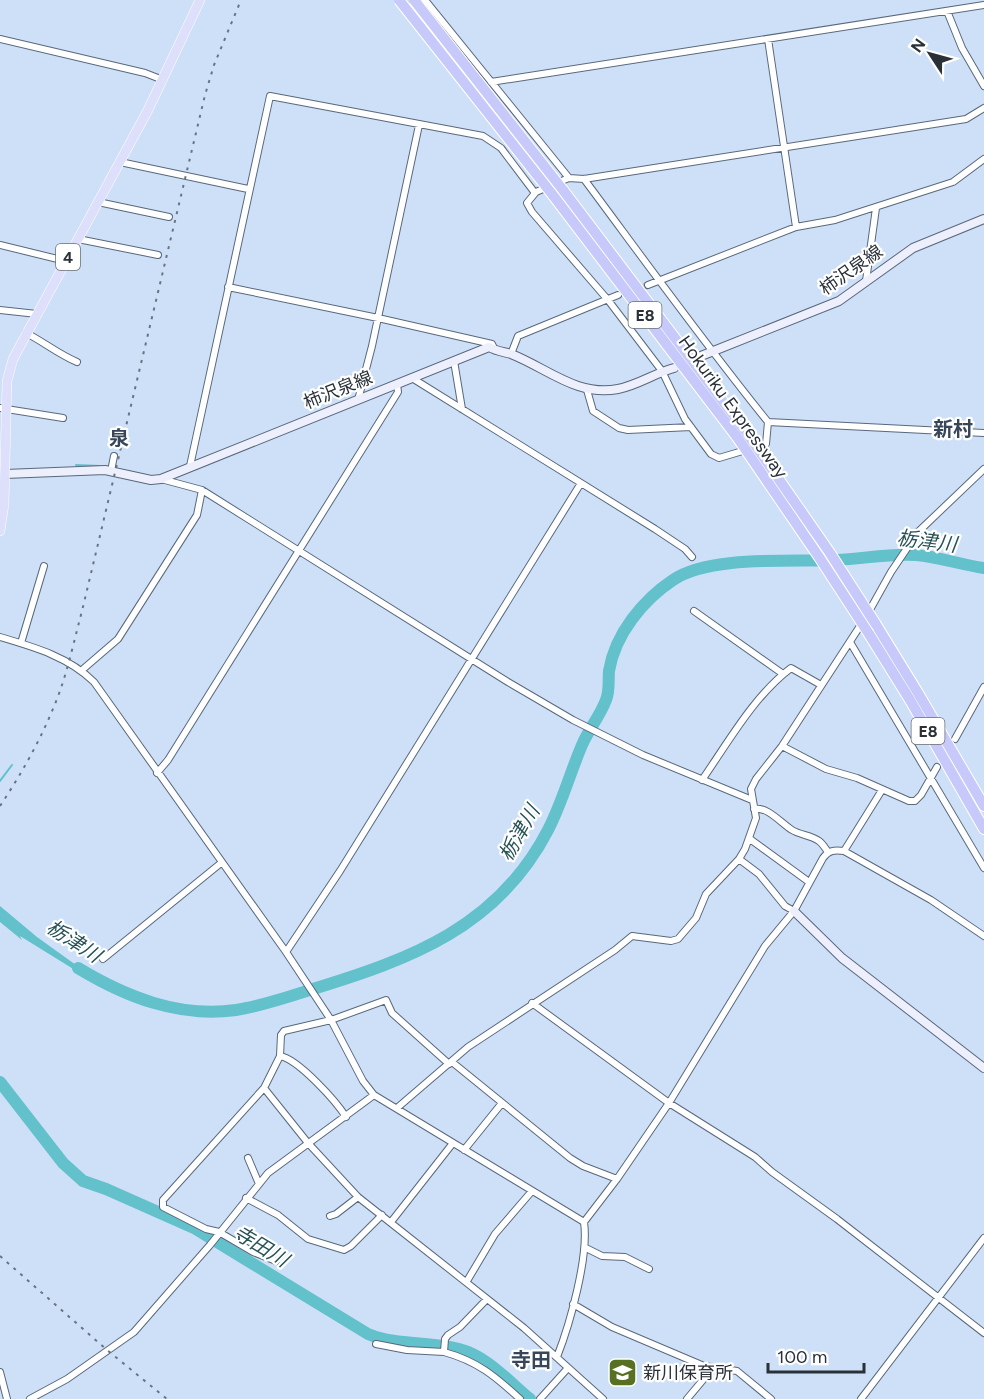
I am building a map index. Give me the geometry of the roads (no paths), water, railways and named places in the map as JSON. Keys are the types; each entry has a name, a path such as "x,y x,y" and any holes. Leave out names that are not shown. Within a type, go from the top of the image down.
{"highway":[{"name":"Hokuriku Expressway","path":"399,0 557,192"},
{"name":"Hokuriku Expressway","path":"414,0 830,553 875,623 984,806"},
{"name":"Hokuriku Expressway","path":"741,435 910,700 984,829"}],"main road":[{"name":"4","path":"0,531 5,474 2,446 3,408 13,359 163,80 200,0"},
{"name":"柿沢泉線","path":"701,356 819,311 839,301 913,248 984,219"},
{"name":"柿沢泉線","path":"160,479 489,347 511,354 587,390 621,389 674,368"},
{"path":"5,474 93,470 111,471 151,480 160,479"},
{"path":"794,911 842,958 984,1068"}],"street":[{"path":"425,0 569,178"},
{"path":"491,82 984,5"},
{"path":"947,11 962,48 984,86"},
{"path":"0,39 145,73 163,80"},
{"path":"768,39 796,227"},
{"path":"190,466 248,189 270,96 483,136 501,148 535,193"},
{"path":"584,179 712,352 768,422 766,444 719,458 711,454 691,427 662,371 608,300 532,212 527,202 535,193 569,178 584,179 966,119 984,108"},
{"path":"358,400 378,318 419,124"},
{"path":"648,285 796,227 835,220 953,182 984,159"},
{"path":"120,162 248,189"},
{"path":"98,202 169,218"},
{"path":"866,281 876,208"},
{"path":"78,239 158,255"},
{"path":"0,245 66,261"},
{"path":"228,287 492,344 495,350"},
{"path":"511,354 518,336 618,295"},
{"path":"0,310 37,314"},
{"path":"26,333 41,340 62,356 77,362"},
{"path":"454,362 462,409"},
{"path":"412,378 678,544 692,557"},
{"path":"158,772 168,760 398,392 397,384"},
{"path":"587,390 593,411 619,428 628,430 691,427"},
{"path":"3,408 63,418"},
{"path":"768,422 984,433"},
{"path":"111,471 114,456"},
{"path":"397,1108 468,1047 615,950 632,936 670,941 678,939 696,918 706,894 739,859 750,838 756,818 751,789 756,779 782,746 914,538 926,523 984,468"},
{"path":"160,479 202,490 472,659 603,737 752,800"},
{"path":"286,952 340,872 581,483"},
{"path":"82,670 118,639 197,515 202,490"},
{"path":"21,643 44,566"},
{"path":"693,611 783,674"},
{"path":"0,638 21,643 69,662 82,670 94,682 286,952 331,1020 363,1081 374,1095 584,1222"},
{"path":"850,642 984,868"},
{"path":"702,780 746,715 783,674 791,668 821,685"},
{"path":"955,739 984,687"},
{"path":"782,746 826,769 857,778 909,801 915,801 921,795 937,767"},
{"path":"844,851 882,790"},
{"path":"754,809 759,808 794,831 818,840 828,852"},
{"path":"750,838 809,882"},
{"path":"557,1357 566,1336 585,1248 584,1222 617,1179 669,1103 765,946 794,911 828,852 844,851 931,900 984,936"},
{"path":"739,859 759,874 785,906 794,911"},
{"path":"103,959 221,863"},
{"path":"276,1261 253,1252 219,1232 163,1208 163,1200 264,1088 280,1056 281,1035 284,1030 331,1020 386,1000 392,1013 450,1063 570,1158 583,1166 617,1179"},
{"path":"532,1003 669,1103 755,1157 984,1333"},
{"path":"280,1056 291,1060 329,1094 346,1117"},
{"path":"264,1088 308,1143 358,1197 467,1281 603,1399"},
{"path":"30,1399 67,1379 134,1332 210,1245 246,1198 281,1162 374,1095"},
{"path":"464,1150 502,1103"},
{"path":"391,1222 453,1143"},
{"path":"248,1158 259,1184"},
{"path":"467,1281 495,1234 532,1191"},
{"path":"330,1216 358,1197"},
{"path":"246,1198 278,1215 308,1239 344,1250 351,1246 382,1215"},
{"path":"861,1399 984,1238"},
{"path":"585,1248 602,1257 625,1257 649,1269"},
{"path":"444,1352 448,1335 460,1327 487,1299"},
{"path":"573,1304 612,1327 704,1366 737,1371 771,1399"},
{"path":"376,1344 407,1350 444,1352 459,1356 482,1367 520,1399"},
{"path":"540,1399 568,1368"},
{"path":"687,1399 713,1368"},
{"path":"0,1372 7,1399"}],"waterway":[{"path":"76,465 100,466"},
{"name":"栃津川","path":"78,968 115,988 154,1003 194,1011 215,1012 236,1010 275,1001 349,978 417,951 448,935 478,915 504,892 528,863 553,820 582,745 606,700 609,671 617,644 641,608 673,580 689,572 729,563 836,560 896,555 925,556 984,568"},
{"path":"0,781 12,765"},
{"name":"寺田川","path":"0,1082 63,1163 83,1181 194,1228 368,1334 390,1340 469,1352 497,1370 530,1399"}],"tunnel":[{"path":"618,295 648,285"}],"railway":[{"path":"0,806 41,736 66,671 205,95 214,65 241,0"},
{"path":"0,1256 107,1350 167,1399"}],"place":[{"name":"新川保育所","path":"622,1373"}],"district":[{"name":"新村","path":"953,429"},
{"name":"泉","path":"119,438"},
{"name":"寺田","path":"531,1360"}]}
